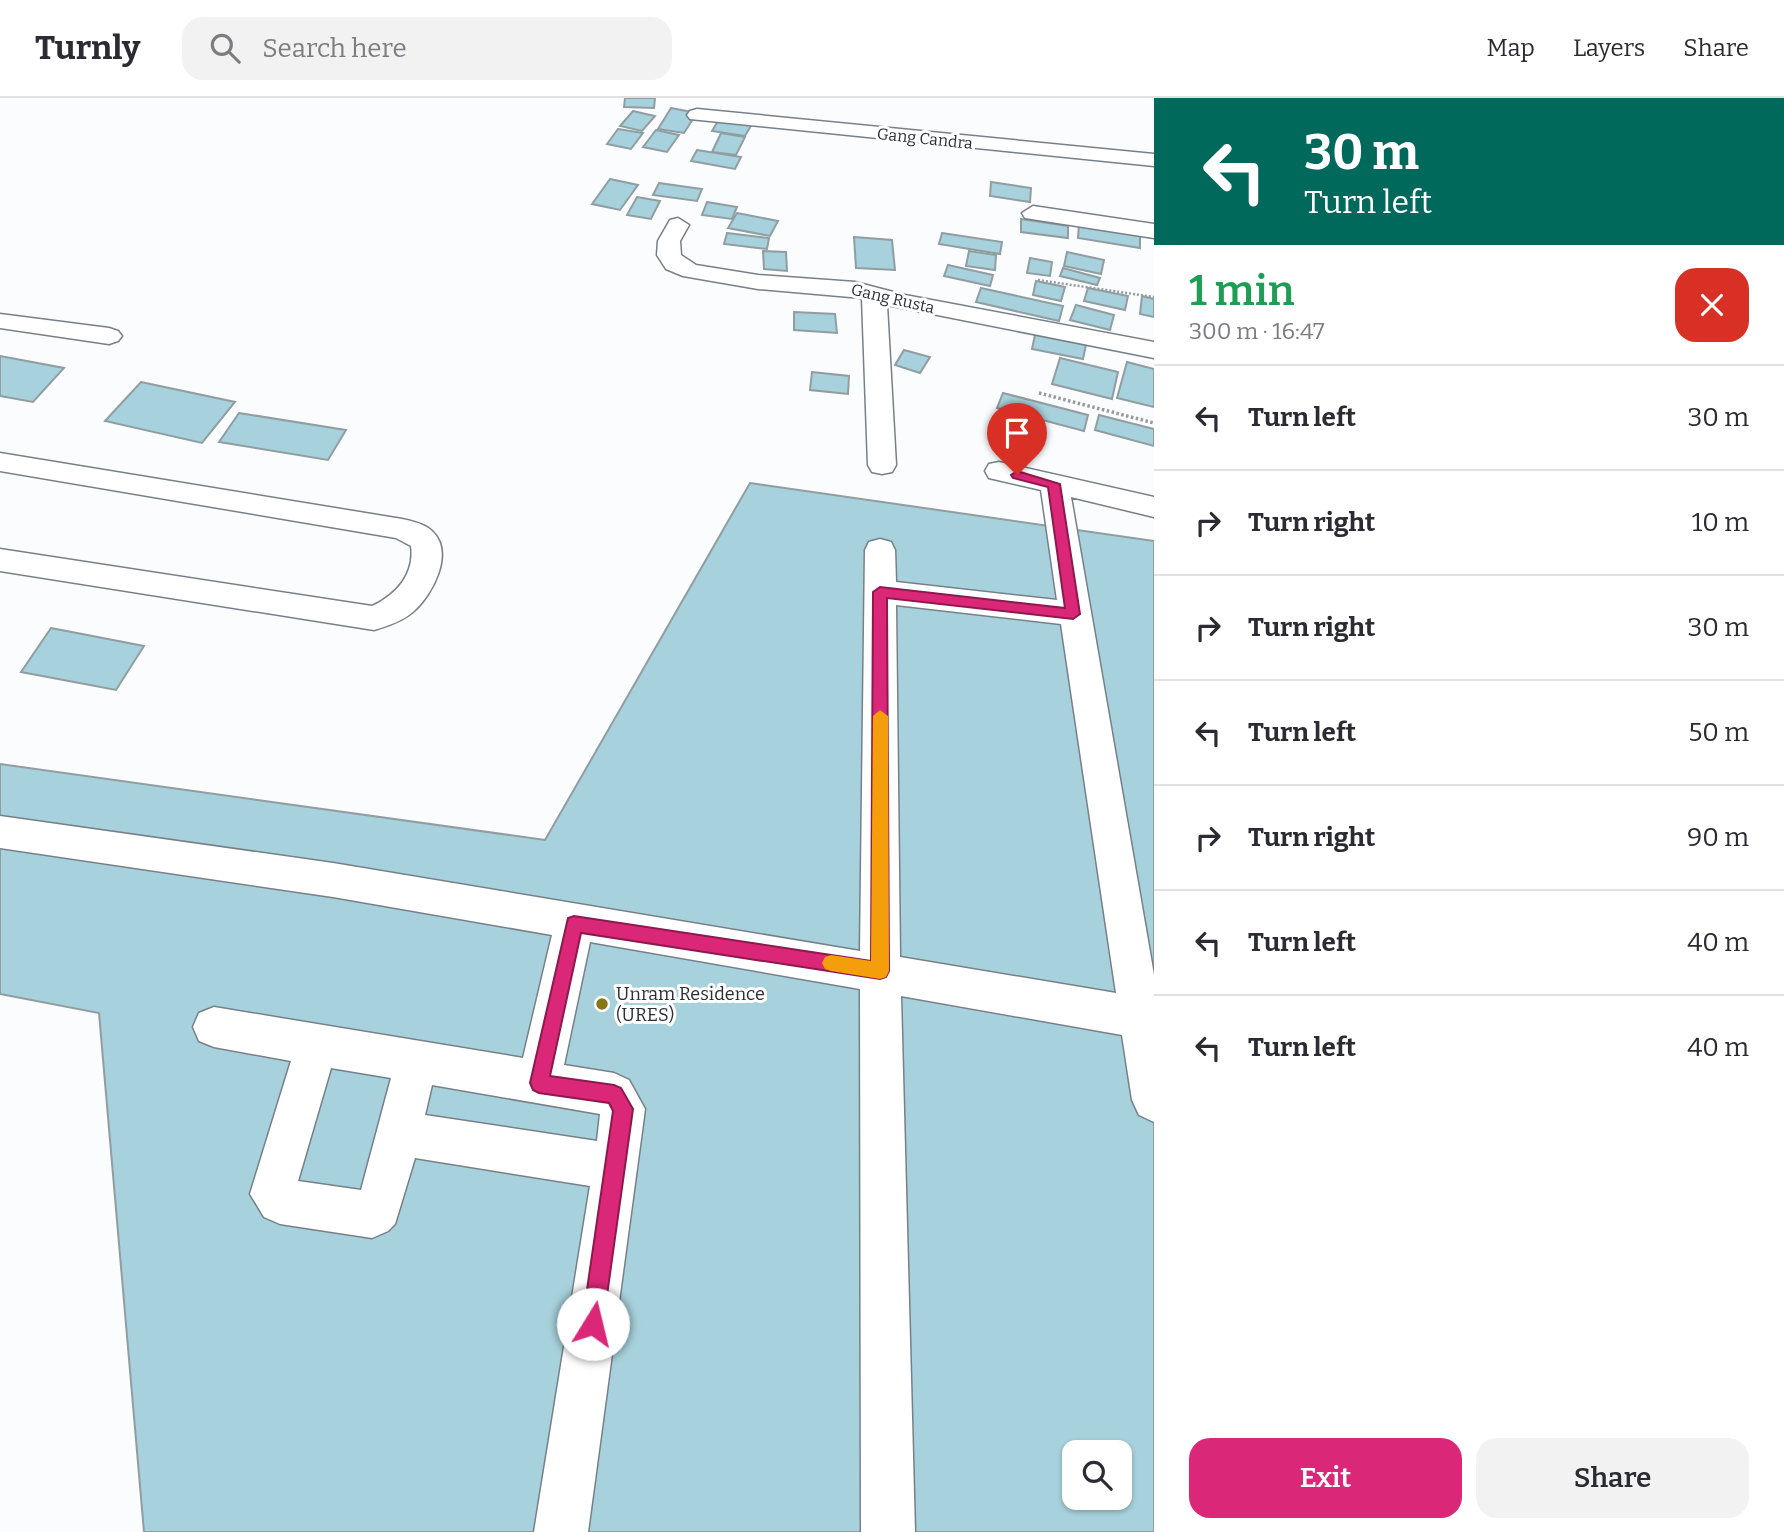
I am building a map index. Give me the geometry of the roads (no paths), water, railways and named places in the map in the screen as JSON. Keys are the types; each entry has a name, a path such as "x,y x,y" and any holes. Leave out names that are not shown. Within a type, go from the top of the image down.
{"street":[{"name":"Gang Candra","path":"697,115 1154,160"},
{"path":"1033,213 1154,231"},
{"name":"Gang Rusta","path":"678,225 669,241 669,255 674,264 685,269 749,281 842,287 1154,350"},
{"path":"874,294 882,465"},
{"path":"0,321 109,336"},
{"path":"0,462 402,529 423,539 428,551 423,571 408,598 388,613 374,618 178,590 0,560"},
{"path":"999,471 1154,507"},
{"path":"1054,484 1073,614 1148,1019 1154,1100"},
{"path":"880,550 880,971 888,1532"},
{"path":"880,592 1073,614"},
{"path":"0,832 333,880 574,924 880,971 1148,1019"},
{"path":"539,1083 574,924"},
{"path":"215,1027 614,1095 620,1100 623,1109 617,1167 561,1532"},
{"path":"317,1045 273,1194 280,1201 372,1215 379,1209 416,1062"},
{"path":"398,1133 617,1167"}],"place":[{"name":"Unram Residence (URES)","path":"602,1004"}]}
